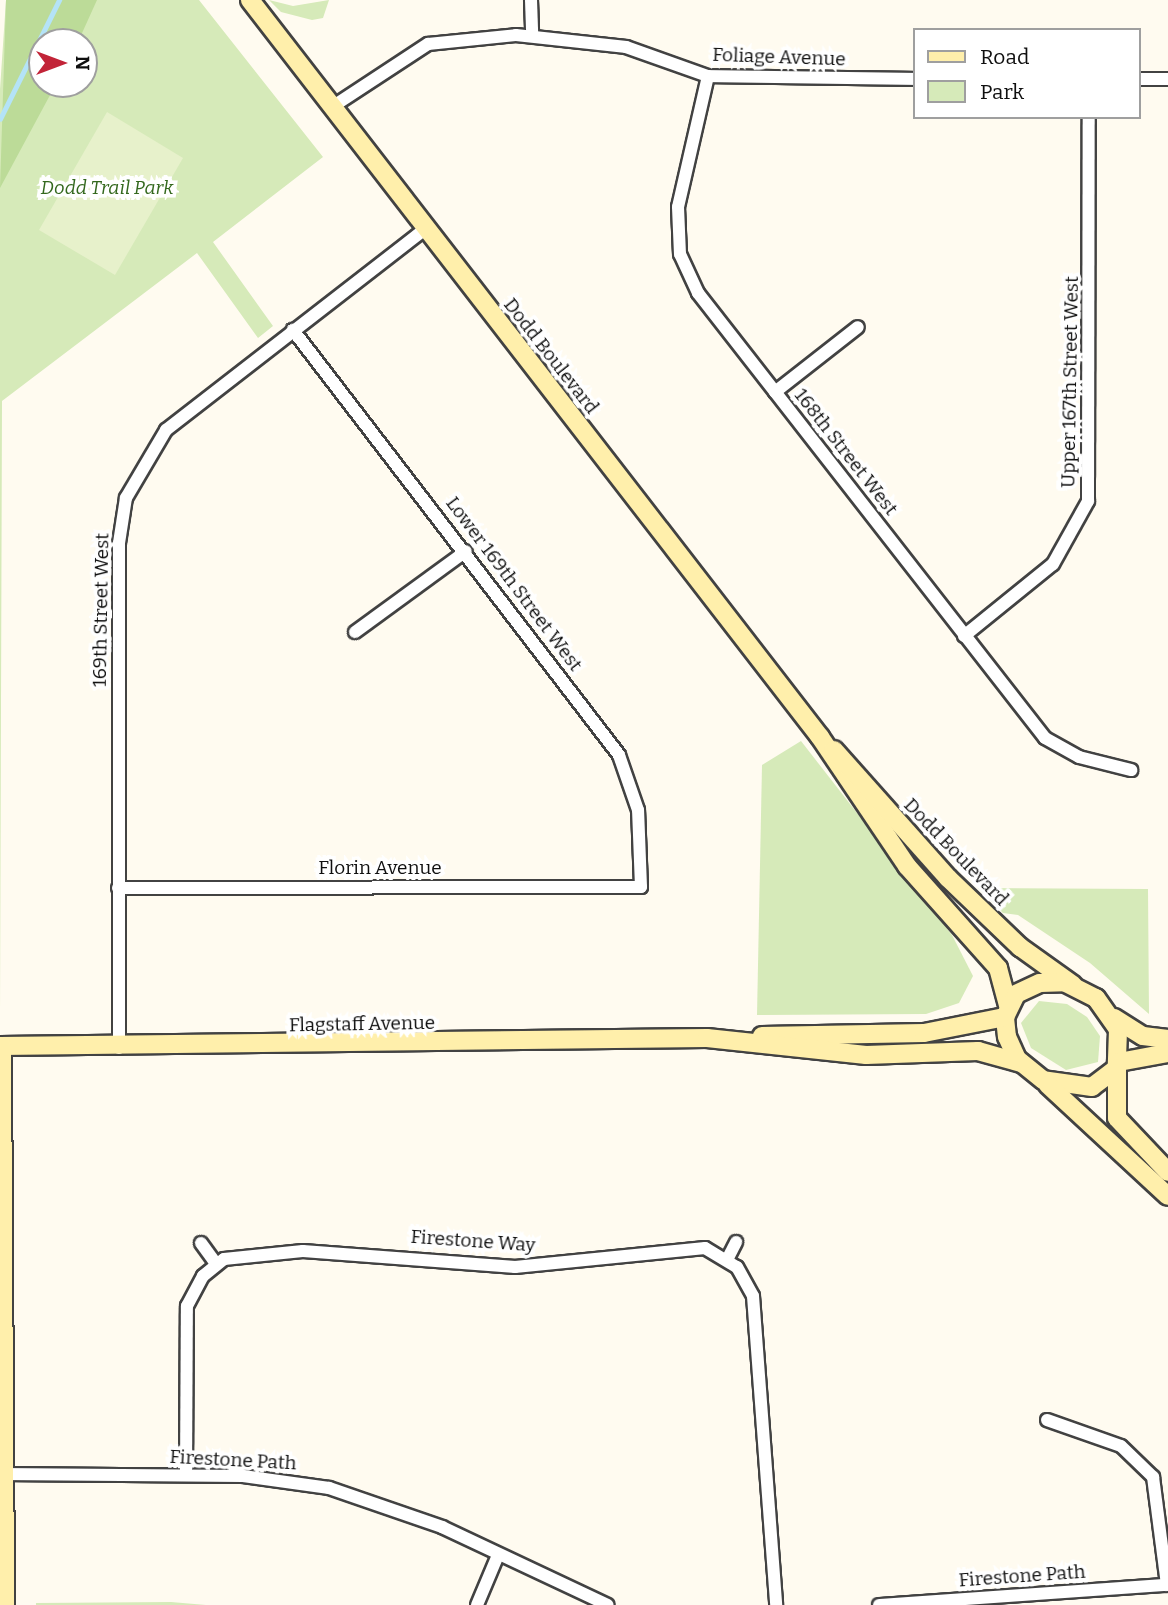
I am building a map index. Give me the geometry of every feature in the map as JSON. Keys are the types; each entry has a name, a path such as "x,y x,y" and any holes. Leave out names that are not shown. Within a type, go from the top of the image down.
{"street":[{"name":"Dodd Boulevard","path":"250,0 820,737 899,855 998,968 1007,1011"},
{"path":"531,0 532,36"},
{"name":"Foliage Avenue","path":"332,107 428,44 532,36 626,47 708,76 912,79"},
{"name":"168th Street West","path":"708,76 678,207 680,254 698,293 1045,738 1079,757 1131,770"},
{"path":"1140,79 1168,79"},
{"name":"Upper 167th Street West","path":"964,636 1053,564 1088,501 1089,119"},
{"name":"169th Street West","path":"119,1048 119,543 126,498 166,430 426,228"},
{"path":"775,392 858,327"},
{"name":"Lower 169th Street West","path":"293,330 466,551 619,755 638,810 641,887"},
{"path":"355,632 466,551"},
{"name":"Dodd Boulevard","path":"820,737 948,878 1020,947 1073,985"},
{"name":"Florin Avenue","path":"118,888 641,887"},
{"path":"1168,1039 1143,1036 1073,985 1035,984 1007,1011 1010,1046 1021,1063 1168,1196"},
{"name":"Flagstaff Avenue","path":"1,1046 119,1048 724,1039 924,1033 1007,1011"},
{"path":"1112,1016 1118,1065 1117,1118 1168,1172"},
{"name":"Flagstaff Avenue","path":"724,1039 840,1054 978,1051 1021,1063"},
{"path":"1,1046 5,1605"},
{"path":"1042,1080 1084,1088 1104,1082 1118,1065 1168,1053"},
{"path":"736,1242 727,1258 747,1280 755,1309 776,1605"},
{"path":"201,1243 216,1264"},
{"name":"Firestone Way","path":"186,1475 185,1323 193,1290 216,1264 247,1252 303,1251 526,1266 691,1246 727,1258"},
{"path":"1047,1420 1121,1446 1153,1477 1167,1585"},
{"name":"Firestone Path","path":"2,1474 186,1475 329,1488 388,1505 608,1605"},
{"path":"477,1605 498,1555"},
{"name":"Firestone Path","path":"879,1605 1167,1585"}],"green space":[{"name":"Dodd Trail Park","path":"6,0 199,0 323,157 213,242 273,326 258,338 197,253 2,401 0,1017 0,89"},
{"path":"6,0 97,0 84,28 28,28 28,98 48,98 0,188"},
{"path":"269,0 293,6 329,0 323,18 312,20 281,12"},
{"path":"107,112 183,158 115,275 39,230"},
{"path":"801,741 952,935 973,976 959,1003 926,1014 757,1015 762,765"},
{"path":"978,888 1148,889 1149,1014 1090,963 1018,915 1003,913"},
{"path":"1039,1001 1067,1004 1087,1017 1100,1036 1098,1062 1066,1070 1031,1048 1021,1023"},
{"path":"171,1602 206,1605 36,1605 36,1603"}],"waterway":[{"path":"0,119 59,0"}]}
